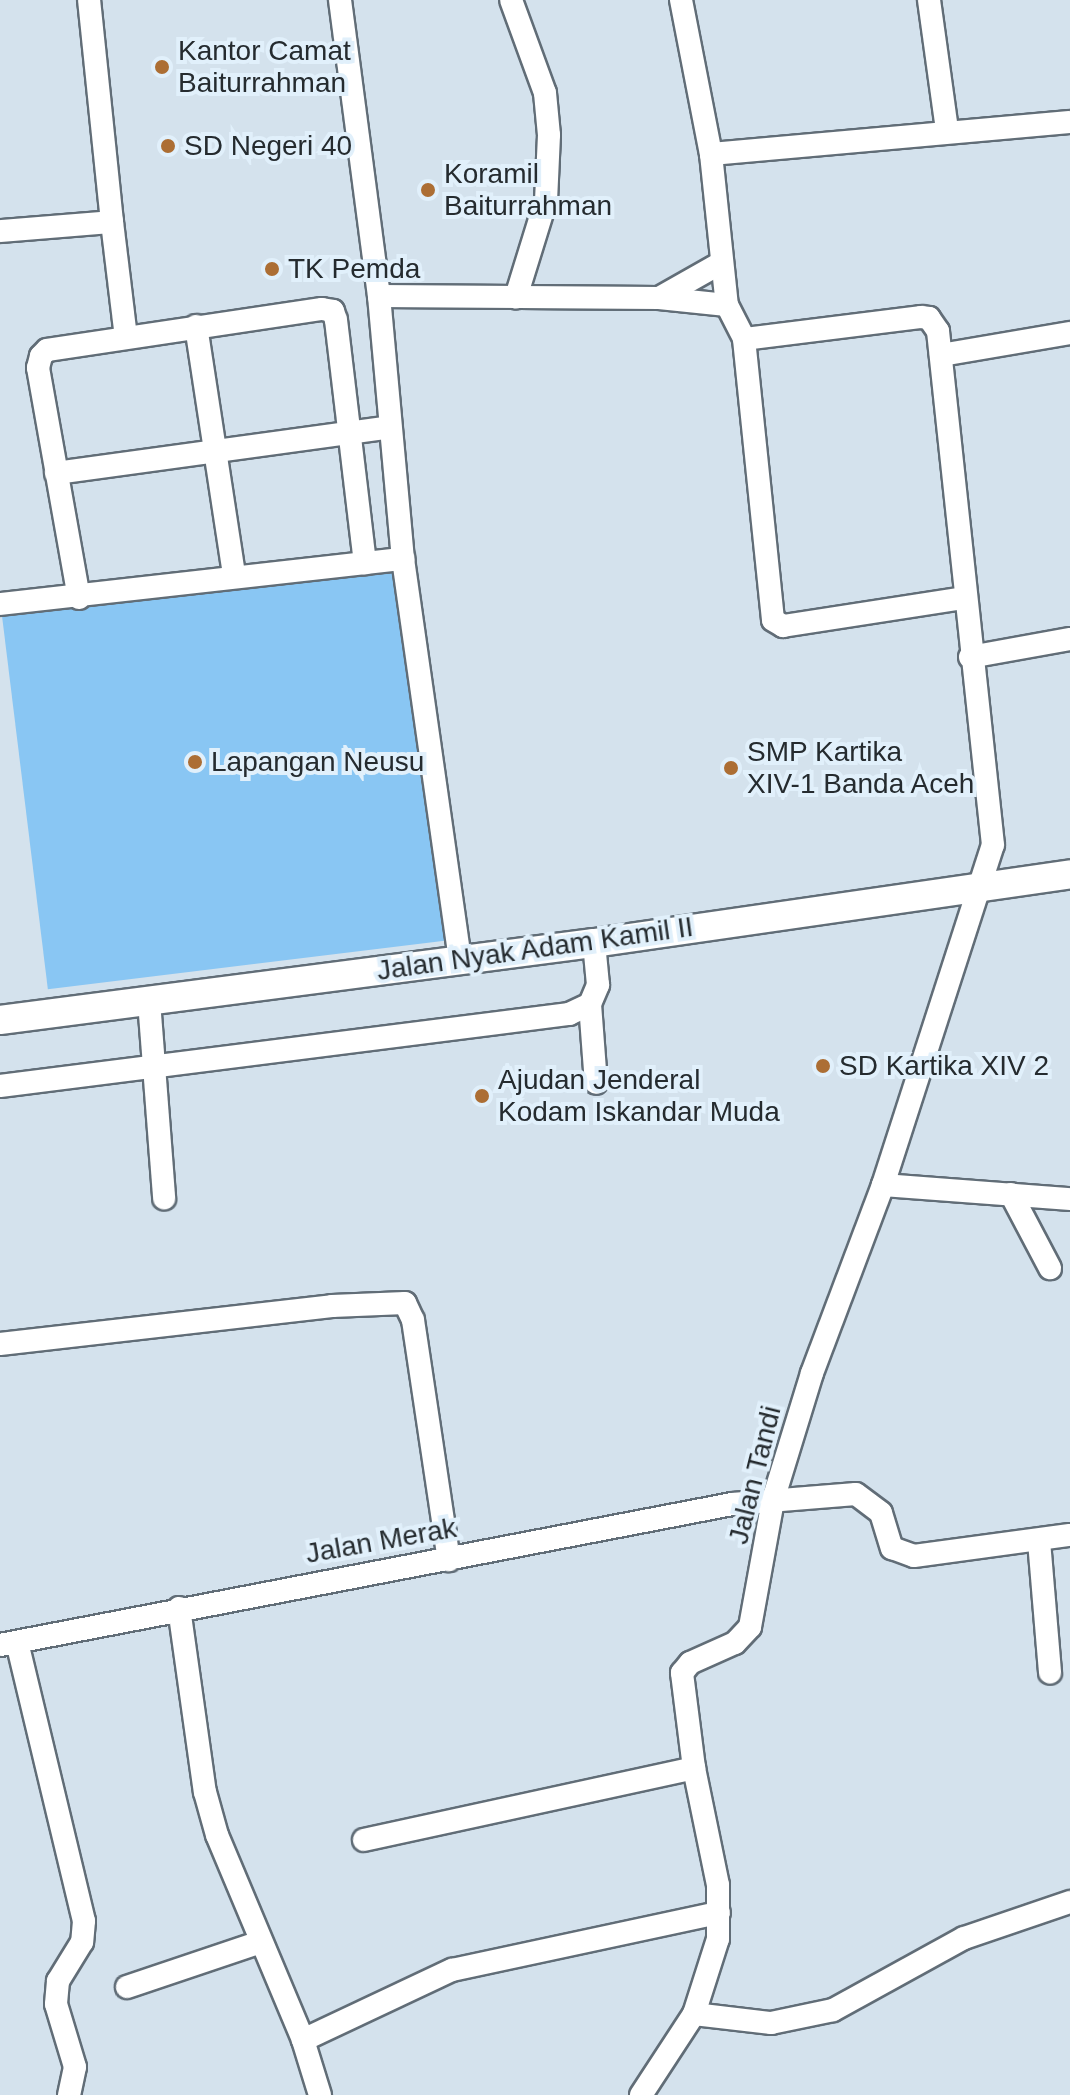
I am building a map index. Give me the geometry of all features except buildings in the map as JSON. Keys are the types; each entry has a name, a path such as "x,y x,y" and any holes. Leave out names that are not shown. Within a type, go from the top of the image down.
{"street":[{"path":"89,0 126,337"},
{"path":"340,0 379,296 403,559 460,960"},
{"path":"511,0 545,93 549,157 546,200 516,297"},
{"path":"681,0 711,154 719,264 727,305 744,339 773,620 783,626 964,598"},
{"path":"929,0 947,130"},
{"path":"711,154 850,145 947,130 1070,122"},
{"path":"0,231 112,222"},
{"path":"659,298 719,264"},
{"path":"379,296 659,298 727,305"},
{"path":"79,598 38,368 41,356 47,350 196,326 333,311 351,432 365,563"},
{"name":"Jalan Tandi","path":"641,2095 694,2014 714,1960 719,1913 694,1768 682,1673 690,1663 735,1643 750,1627 773,1500 812,1373 883,1185 984,885 992,824 970,657 941,355 934,324 921,317 744,339"},
{"path":"196,326 212,451 234,575"},
{"path":"941,355 1070,333"},
{"path":"56,473 390,427"},
{"path":"0,604 79,598 234,575 403,559"},
{"path":"970,657 1070,639"},
{"name":"Jalan Nyak Adam Kamil II","path":"0,1020 594,943 1070,874"},
{"path":"594,943 598,985 590,1004 596,1083"},
{"path":"149,1001 164,1198"},
{"path":"0,1086 156,1069 569,1014 590,1004"},
{"path":"883,1185 1070,1199"},
{"path":"1011,1194 1050,1268"},
{"path":"0,1344 363,1303 405,1303 413,1320 449,1560"},
{"name":"Jalan Merak","path":"8,1643 179,1608 773,1500 856,1494 868,1498 881,1513 892,1548 914,1556 1039,1541"},
{"path":"1050,1673 1039,1541 1070,1535"},
{"path":"179,1608 205,1792 261,1942 303,2040 320,2095"},
{"path":"8,1643 84,1921 82,1942 58,1981 56,2004 75,2067 69,2095"},
{"path":"364,1840 694,1768"},
{"path":"694,2014 771,2023 833,2010 964,1938 1070,1902"},
{"path":"303,2040 452,1970 719,1913"},
{"path":"127,1987 261,1942"}],"shaded area":[{"name":"Lapangan Neusu","path":"410,558 457,939 48,989 1,608"}],"place":[{"name":"Kantor Camat Baiturrahman","path":"162,67"},
{"name":"SD Negeri 40","path":"168,146"},
{"name":"Koramil Baiturrahman","path":"428,190"},
{"name":"TK Pemda","path":"272,269"},
{"name":"Lapangan Neusu","path":"195,762"},
{"name":"SMP Kartika XIV-1 Banda Aceh","path":"731,768"},
{"name":"SD Kartika XIV 2","path":"823,1066"},
{"name":"Ajudan Jenderal Kodam Iskandar Muda","path":"482,1096"}]}
